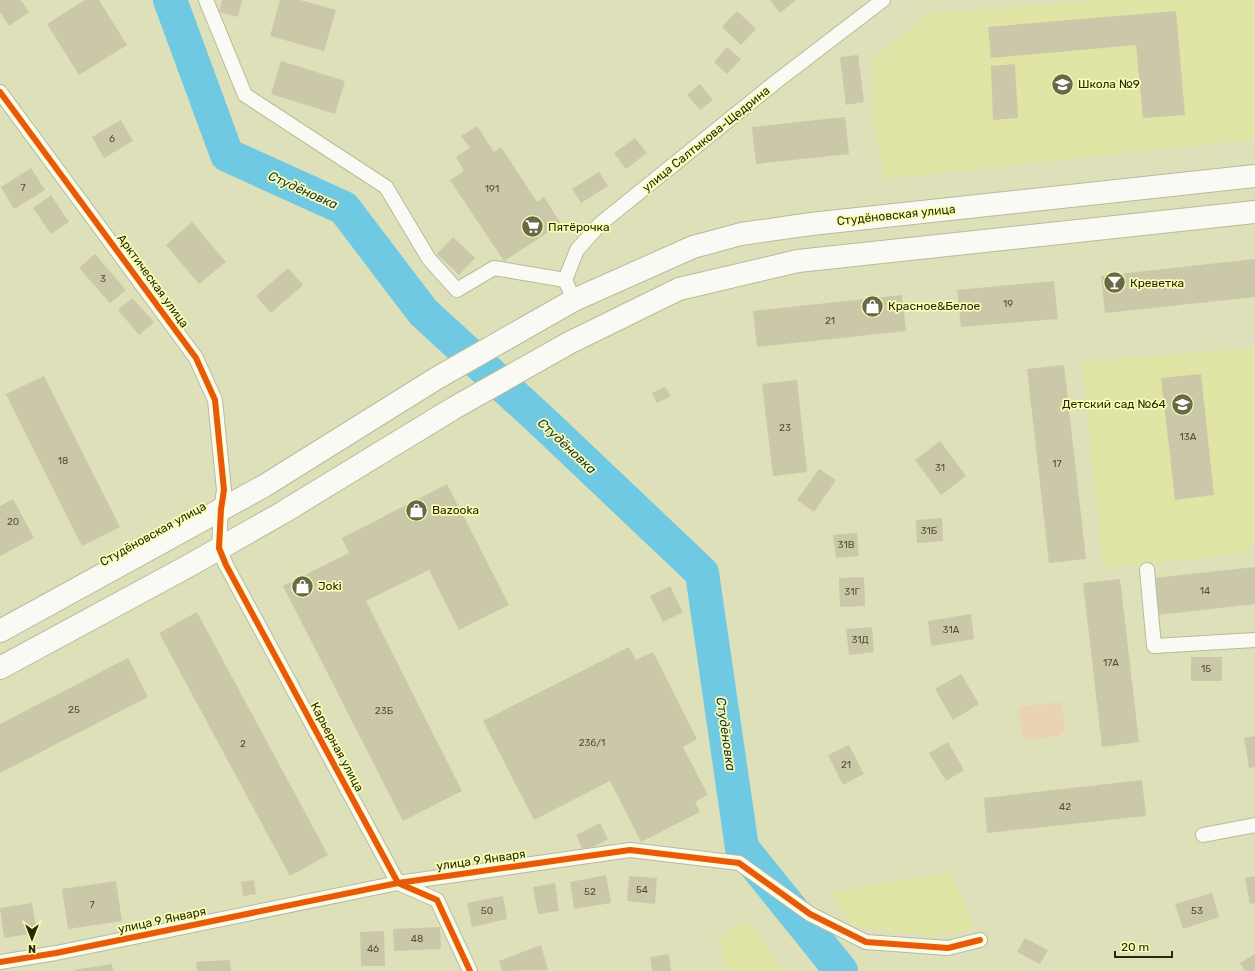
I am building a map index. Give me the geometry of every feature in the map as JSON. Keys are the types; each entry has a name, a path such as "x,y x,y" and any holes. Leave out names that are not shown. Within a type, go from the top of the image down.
{"main road":[{"name":"Студёновская улица","path":"0,631 264,486 437,378 574,300 693,248 741,234 819,223 1255,176"},
{"path":"0,668 192,564 282,513 454,408 569,343 679,289 798,261 1255,212"},
{"path":"264,486 255,505 261,513 282,513"},
{"path":"175,535 197,540 202,548 192,564"}],"street":[{"path":"206,0 245,96 386,187 429,259 456,290 494,268 565,280 574,300"},
{"name":"улица Салтыкова-Щедрина","path":"565,280 577,250 600,224 777,81 883,0"},
{"name":"Арктическая улица","path":"0,92 196,358 215,400 224,490 221,509"},
{"name":"Карьерная улица","path":"221,509 219,548 226,565 398,883"},
{"path":"1147,570 1154,646 1255,640"},
{"path":"1203,835 1255,825"},
{"name":"улица 9 Января","path":"0,962 56,953 398,883 630,850 739,863 810,914 866,942 948,948 980,940"},
{"path":"398,883 437,900 470,971"}],"shaded area":[{"name":"Школа №9","path":"1103,0 1255,0 1255,139 885,179 871,108 871,61 929,13"},
{"path":"1255,348 1255,542 1243,554 1103,568 1082,362"},
{"path":"1061,702 1066,731 1057,736 1023,741 1018,707"},
{"path":"950,872 975,928 930,937 850,925 832,893"},
{"path":"747,921 784,971 727,971 719,938"}],"building":[{"path":"0,0 21,0 29,12 9,26 0,12"},
{"path":"85,0 99,0 127,45 79,75 47,24"},
{"path":"222,0 242,0 238,17 219,12"},
{"path":"280,0 300,0 336,10 324,51 270,36"},
{"path":"770,0 796,0 780,13"},
{"path":"737,11 756,29 741,45 722,27"},
{"path":"1176,11 1185,115 1143,118 1136,45 991,58 988,27"},
{"path":"727,47 741,59 727,74 714,62"},
{"path":"858,55 864,102 846,105 840,57"},
{"path":"281,61 345,81 335,114 271,94"},
{"path":"1015,64 1018,118 993,120 991,66"},
{"path":"700,84 713,100 700,110 687,95"},
{"path":"845,117 849,154 756,164 752,127"},
{"path":"121,120 133,141 104,158 92,137"},
{"path":"477,126 494,152 501,147 537,202 544,197 561,224 504,261 450,180 464,171 456,157 470,148 461,136"},
{"path":"635,138 647,153 626,169 614,153"},
{"path":"31,168 45,190 14,209 1,187"},
{"path":"599,172 608,186 581,203 572,189"},
{"path":"51,195 69,222 51,234 33,208"},
{"path":"192,222 226,262 199,284 166,245"},
{"path":"453,237 475,258 459,275 437,254"},
{"path":"95,254 126,290 110,303 79,268"},
{"path":"1255,259 1255,297 1105,313 1101,276"},
{"path":"288,268 303,285 271,313 256,296"},
{"path":"1054,281 1058,319 961,327 957,290"},
{"path":"902,295 906,331 757,347 753,311"},
{"path":"132,298 154,322 139,335 118,310"},
{"path":"1064,365 1086,559 1049,563 1027,369"},
{"path":"1201,374 1214,495 1175,500 1161,378"},
{"path":"44,376 120,527 82,546 6,394"},
{"path":"797,380 807,472 773,476 762,384"},
{"path":"665,387 671,396 657,403 652,393"},
{"path":"940,441 966,476 941,495 915,460"},
{"path":"819,469 836,480 814,512 797,500"},
{"path":"447,484 509,605 459,630 429,570 366,601 462,791 403,821 283,586 349,553 342,538"},
{"path":"13,499 34,538 0,556 0,506"},
{"path":"942,518 943,541 917,543 916,520"},
{"path":"857,533 859,556 836,558 833,535"},
{"path":"1255,567 1255,604 1158,615 1154,578"},
{"path":"864,577 865,606 840,607 839,578"},
{"path":"1120,579 1139,742 1102,747 1083,583"},
{"path":"670,586 683,612 663,622 650,596"},
{"path":"197,612 328,855 290,876 159,633"},
{"path":"971,614 974,639 931,646 928,621"},
{"path":"872,627 874,652 849,655 846,629"},
{"path":"629,647 636,660 653,652 697,739 683,747 708,795 695,802 700,812 641,842 610,781 534,820 483,721"},
{"path":"1191,657 1222,657 1222,681 1191,681"},
{"path":"128,658 148,697 0,773 0,724"},
{"path":"961,674 979,704 953,720 935,689"},
{"path":"1255,736 1255,767 1249,768 1244,738"},
{"path":"948,742 964,770 946,781 929,753"},
{"path":"849,745 864,774 843,785 828,755"},
{"path":"1142,780 1146,816 987,833 984,798"},
{"path":"600,823 608,839 584,852 576,835"},
{"path":"606,875 611,903 574,909 570,882"},
{"path":"629,876 657,878 655,904 627,901"},
{"path":"1255,876 1255,903 1250,904 1245,878"},
{"path":"254,880 256,894 243,896 241,882"},
{"path":"116,881 122,921 68,929 62,889"},
{"path":"555,883 559,911 538,914 533,887"},
{"path":"1212,893 1219,917 1183,929 1175,904"},
{"path":"503,896 507,919 472,927 467,903"},
{"path":"32,903 37,933 4,938 0,908"},
{"path":"440,927 441,949 394,951 393,929"},
{"path":"384,931 385,966 361,966 360,932"},
{"path":"1025,938 1048,950 1040,964 1017,952"},
{"path":"541,945 548,970 502,971 499,961"},
{"path":"669,954 671,971 652,971 650,957"},
{"path":"1255,954 1255,971 1245,971 1240,963"},
{"path":"230,960 231,971 197,971 196,962"},
{"path":"112,964 113,971 74,970"}],"waterway":[{"name":"Студёновка","path":"170,0 227,155 344,208 423,312 545,424 702,573 742,848 841,971"}],"cycle path":[{"path":"0,92 196,358 215,400 224,490 221,509 219,548 226,565 398,883 437,900 470,971"},
{"path":"0,962 56,953 398,883 630,850 739,863 810,914 866,942 948,948 980,940"}],"place":[{"name":"Школа №9","path":"1063,84"},
{"name":"Пятёрочка","path":"532,227"},
{"name":"Креветка","path":"1115,283"},
{"name":"Красное&Белое","path":"873,306"},
{"name":"Детский сад №64","path":"1182,404"},
{"name":"Bazooka","path":"416,510"},
{"name":"Joki","path":"302,586"}]}
